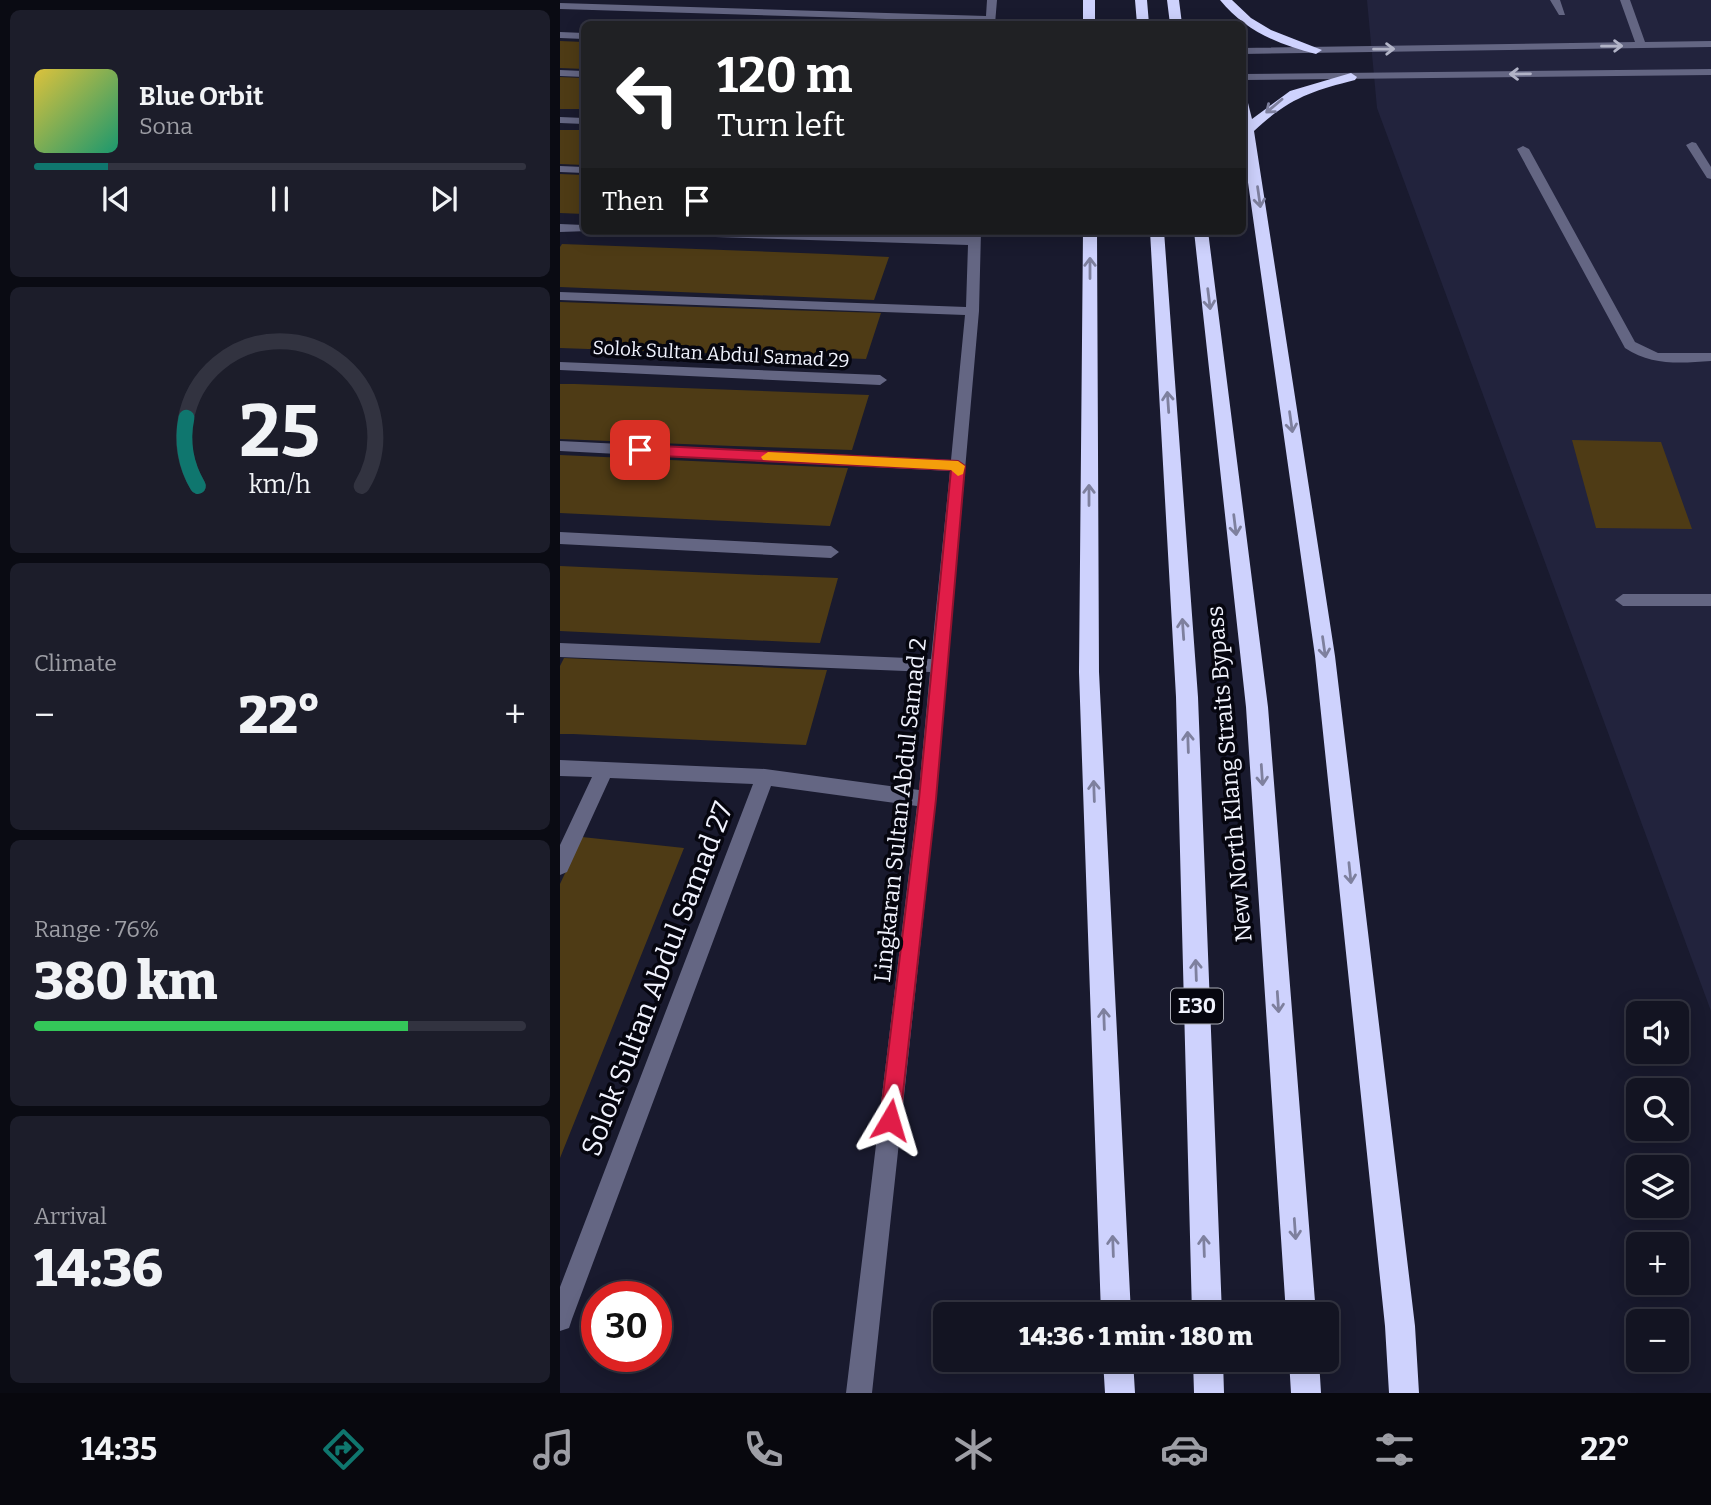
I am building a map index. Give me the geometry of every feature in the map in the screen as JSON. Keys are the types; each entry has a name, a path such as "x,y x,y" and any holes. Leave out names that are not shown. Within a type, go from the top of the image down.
{"highway":[{"path":"1089,0 1089,21"},
{"path":"1142,0 1143,21"},
{"path":"1173,0 1176,21"},
{"path":"1225,0 1228,21"},
{"path":"1225,0 1245,21"},
{"path":"1246,22 1259,30 1316,50"},
{"path":"1248,130 1288,95 1312,85 1351,76"},
{"path":"1246,121 1325,656 1399,1312 1404,1393"},
{"path":"1090,235 1089,672 1115,1302"},
{"name":"New North Klang Straits Bypass","path":"1157,235 1187,697 1206,1302"},
{"name":"New North Klang Straits Bypass","path":"1200,235 1257,707 1300,1302"},
{"path":"1119,1372 1120,1393"},
{"path":"1208,1372 1209,1393"},
{"path":"1305,1372 1306,1393"}],"street":[{"path":"990,21 992,0"},
{"path":"1555,0 1562,13"},
{"path":"1625,0 1641,46"},
{"path":"560,6 580,3 885,12 980,21"},
{"path":"560,35 581,36"},
{"path":"1246,51 1711,44"},
{"path":"1246,77 1711,72"},
{"path":"560,74 581,74"},
{"path":"560,120 581,121"},
{"path":"1692,145 1711,176"},
{"path":"1523,149 1630,345 1655,358 1711,357"},
{"path":"560,169 581,170"},
{"path":"560,228 581,229"},
{"path":"907,235 974,236"},
{"name":"Lingkaran Sultan Abdul Samad 2","path":"859,1393 927,799 958,466 962,393 972,311 974,236"},
{"path":"560,296 972,311"},
{"name":"Solok Sultan Abdul Samad 29","path":"560,366 880,380"},
{"path":"560,446 958,466"},
{"path":"560,538 831,552"},
{"path":"1623,600 1711,600"},
{"path":"560,650 940,666"},
{"path":"560,768 765,777 927,799"},
{"path":"560,866 605,770"},
{"name":"Solok Sultan Abdul Samad 27","path":"560,1319 765,777"}],"shaded area":[{"path":"1367,0 1711,0 1711,1011 1377,108"}],"building":[{"path":"560,41 581,42 581,69 560,68"},
{"path":"560,77 581,78 581,109 560,109"},
{"path":"560,130 581,130 581,165 560,164"},
{"path":"560,174 581,175 581,214 560,213"},
{"path":"562,244 889,257 874,300 560,287"},
{"path":"560,302 881,313 866,359 560,348"},
{"path":"560,384 869,395 852,450 733,446 560,439"},
{"path":"1572,440 1661,442 1692,529 1596,528"},
{"path":"560,455 848,468 830,526 560,513"},
{"path":"560,566 838,578 820,643 791,642 560,631"},
{"path":"564,658 827,670 806,745 560,734 560,666"},
{"path":"582,837 684,848 560,1158 560,884"}],"slow traffic":[{"path":"768,457 958,466 958,471"}],"route":[{"path":"640,450 958,466 927,799 890,1120"}]}
